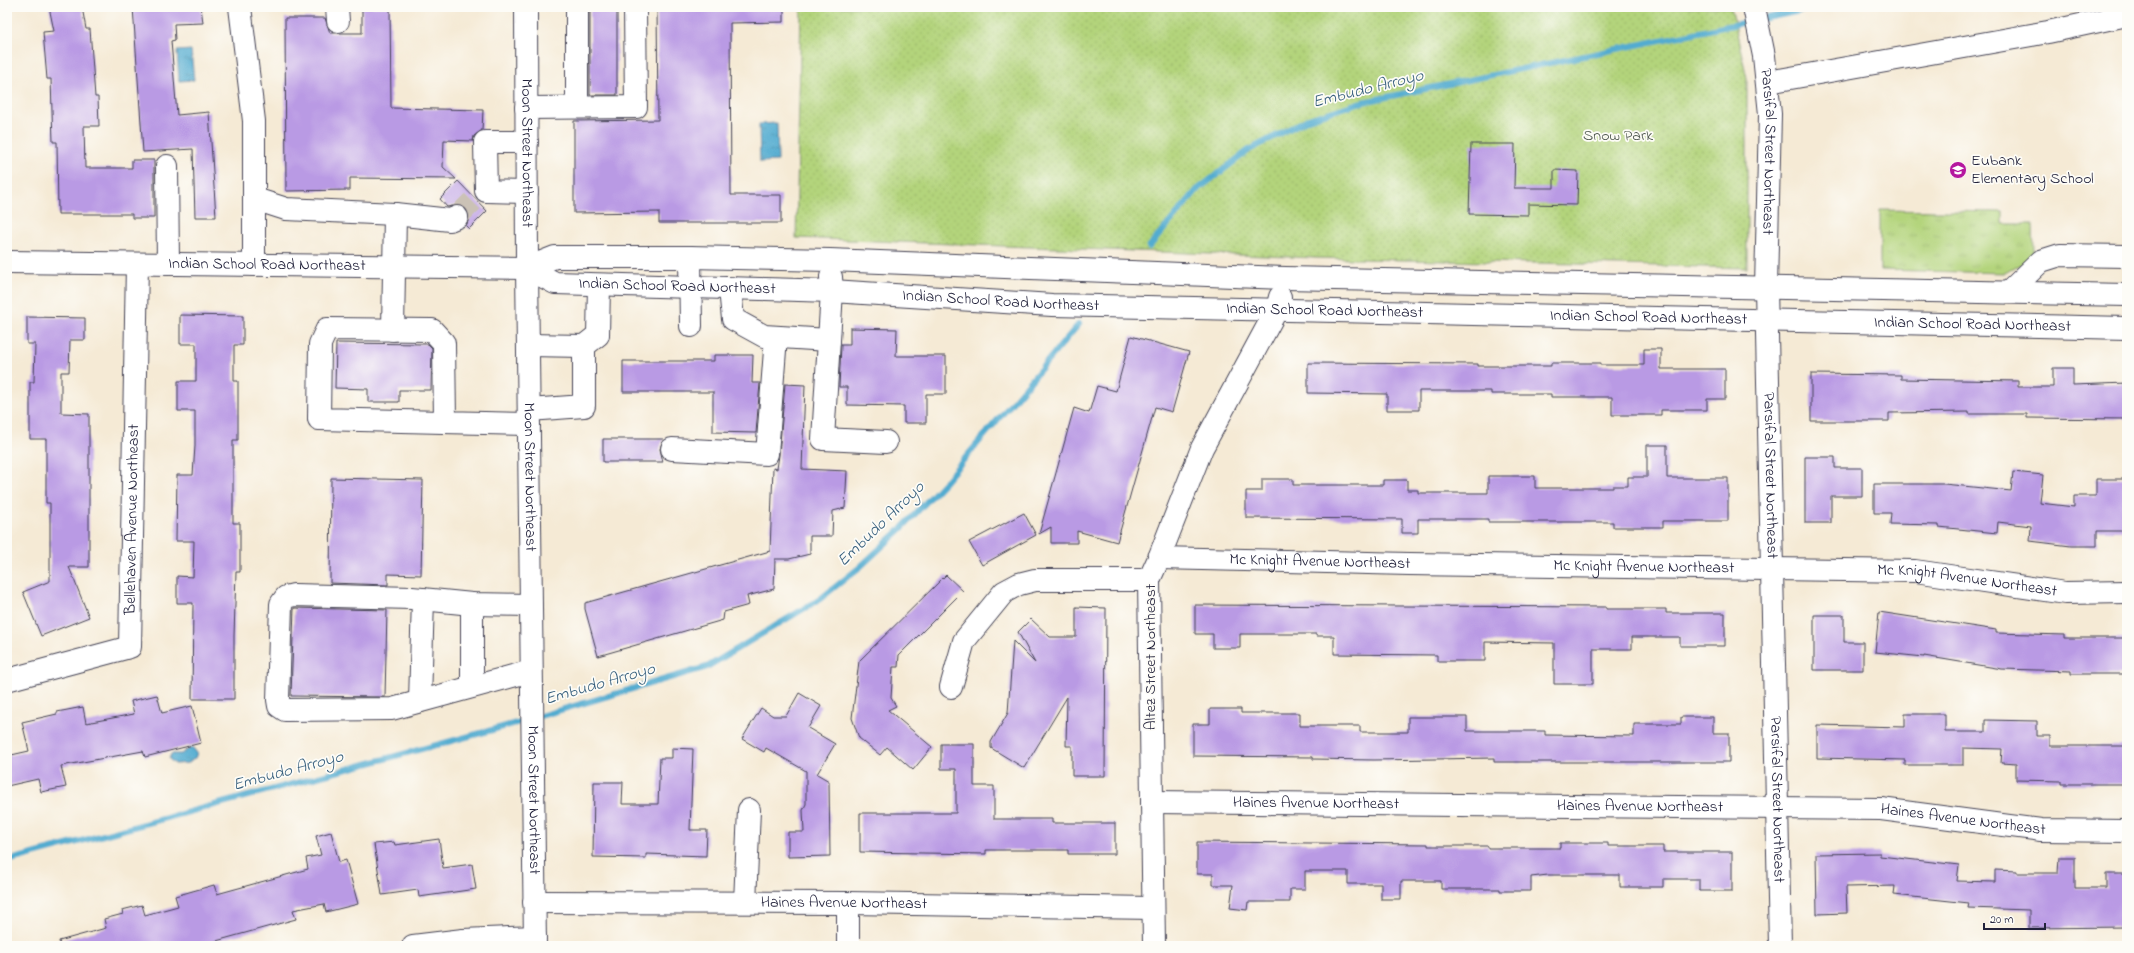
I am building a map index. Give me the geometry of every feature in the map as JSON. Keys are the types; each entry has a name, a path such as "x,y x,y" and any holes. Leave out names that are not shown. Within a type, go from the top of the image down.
{"street":[{"path":"240,7 254,121 254,265"},
{"name":"Moon Street Northeast","path":"526,7 530,605 535,941"},
{"path":"578,7 578,107"},
{"path":"526,108 636,107 635,7"},
{"name":"Parsifal Street Northeast","path":"1754,7 1768,82 1770,114 1766,320 1780,946"},
{"path":"1768,82 2048,32 2127,16"},
{"path":"527,142 485,142 480,195 527,192"},
{"path":"168,166 168,264"},
{"path":"255,199 286,209 396,214 450,220 457,217"},
{"path":"393,330 396,214"},
{"path":"2009,292 2042,261 2060,255 2127,256"},
{"name":"Indian School Road Northeast","path":"7,262 527,268 555,257 690,257 830,260 1285,278 2127,295"},
{"path":"690,257 691,326"},
{"path":"830,260 832,291 823,439 886,442"},
{"name":"Bellehaven Avenue Northeast","path":"7,680 130,647 137,264"},
{"name":"Indian School Road Northeast","path":"527,268 555,283 832,291 1052,305 2127,328"},
{"name":"Altez Street Northeast","path":"1154,946 1149,580 1202,448 1278,309 1285,278"},
{"path":"528,345 584,346 598,335 599,285"},
{"path":"730,289 733,319 764,336 829,340"},
{"path":"445,422 444,343 432,330 327,328 320,344 319,419 445,422 529,417 584,406 584,346"},
{"path":"672,449 767,454 776,337"},
{"name":"Mc Knight Avenue Northeast","path":"1159,558 1772,570 1915,571 2065,593 2127,592"},
{"path":"951,687 964,641 1004,592 1019,584 1034,580 1149,580"},
{"path":"530,605 472,604 423,599 294,596 286,598 281,604 278,700 281,709 386,709 531,671"},
{"path":"420,701 423,599"},
{"path":"472,604 472,686"},
{"name":"Haines Avenue Northeast","path":"1152,802 1881,809 2041,830 2127,831"},
{"path":"745,902 749,810"},
{"name":"Haines Avenue Northeast","path":"534,902 745,902 1153,908"},
{"path":"848,903 848,946"},
{"path":"414,946 463,940 535,941"}],"green space":[{"name":"Snow Park","path":"801,7 1731,7 1747,78 1747,268 1316,258 796,238"},
{"path":"1880,210 2003,212 2003,224 2033,224 2034,252 2023,263 2005,273 1880,270"}],"water":[{"path":"191,50 194,80 179,81 177,51"},
{"path":"777,123 778,161 760,162 759,124"},
{"path":"190,748 193,748 197,753 195,758 189,763 175,764 169,759 171,754 181,754"}],"building":[{"path":"49,7 82,7 86,29 90,29 95,97 98,97 99,126 84,126 85,168 132,168 132,160 154,160 154,218 132,218 132,214 58,214 57,142 53,142 51,79 47,79 43,32 54,31"},
{"path":"133,7 201,7 203,23 174,24 175,40 171,41 177,115 209,112 216,217 195,217 193,149 143,152"},
{"path":"362,7 390,7 391,108 483,110 482,130 474,136 473,141 444,140 443,167 456,179 350,178 350,190 286,191 285,18 325,18 330,33 362,33"},
{"path":"590,7 617,7 617,95 590,95"},
{"path":"657,7 784,7 784,22 730,23 731,195 781,195 781,223 659,223 659,212 574,213 574,121 658,120"},
{"path":"1471,144 1515,144 1514,188 1554,188 1554,170 1578,171 1577,205 1528,204 1528,215 1469,214"},
{"path":"458,181 487,211 469,229 466,226 469,219 469,212 465,207 458,205 447,207 440,199"},
{"path":"180,315 243,316 243,345 234,345 234,381 238,381 238,440 233,440 233,523 240,523 240,572 236,572 234,699 192,699 193,603 177,603 177,576 193,577 194,541 176,541 177,475 193,475 195,446 195,411 178,411 178,381 196,381 196,344 180,344"},
{"path":"27,317 85,318 85,340 70,340 69,372 61,372 61,413 89,414 89,567 69,567 89,617 41,636 23,592 50,581 50,503 46,503 46,439 30,439 30,382 34,382 35,344 27,344"},
{"path":"850,328 897,329 896,356 946,356 946,394 926,394 926,423 904,423 904,406 847,405 847,387 839,387 841,345 850,345"},
{"path":"1131,336 1189,352 1172,412 1155,407 1117,542 1077,531 1077,543 1051,543 1051,527 1039,534 1074,408 1089,413 1097,386 1116,391"},
{"path":"336,343 428,344 432,348 431,390 399,390 399,402 368,402 368,389 335,388"},
{"path":"1644,349 1661,349 1661,369 1725,369 1725,399 1707,399 1707,410 1661,410 1661,415 1612,415 1612,397 1551,397 1551,394 1491,394 1491,391 1419,391 1419,410 1387,410 1387,394 1308,393 1308,363 1478,364 1478,366 1551,366 1551,363 1644,365"},
{"path":"714,355 753,355 752,383 760,383 756,433 713,432 713,392 623,392 623,361 714,361"},
{"path":"2053,368 2073,368 2073,385 2127,383 2127,419 2027,418 2027,414 1969,414 1969,412 1889,413 1889,421 1811,421 1811,374 1901,375 1901,379 2018,381 2018,387 2053,387"},
{"path":"785,384 805,385 802,469 847,471 845,508 833,511 832,536 810,536 810,554 789,559 775,559 774,589 747,596 749,605 724,612 723,620 598,656 585,609 585,603 770,551 773,468 777,469"},
{"path":"603,439 663,439 660,449 663,462 603,462"},
{"path":"1647,445 1667,445 1667,478 1728,478 1728,521 1663,521 1663,527 1613,527 1613,522 1488,522 1488,519 1418,519 1418,533 1402,533 1402,519 1246,518 1246,491 1262,491 1262,479 1293,479 1293,485 1383,485 1383,480 1407,480 1407,490 1418,490 1418,493 1488,493 1488,476 1535,476 1535,488 1613,488 1613,486 1628,486 1628,477 1647,477"},
{"path":"1805,457 1835,457 1835,468 1862,468 1862,496 1831,496 1831,523 1805,523"},
{"path":"2013,472 2043,475 2040,503 2074,507 2074,496 2096,496 2096,479 2127,479 2127,531 2097,531 2097,546 2071,546 2030,541 2031,526 1998,522 1997,533 1939,527 1939,525 1890,524 1891,513 1874,513 1874,484 1944,484 2011,491"},
{"path":"331,478 423,480 421,575 388,574 388,585 330,583"},
{"path":"1024,513 1036,535 982,565 969,542"},
{"path":"946,575 963,591 899,655 898,667 893,667 891,698 896,706 888,710 932,747 913,770 887,747 880,755 859,738 852,718 859,661"},
{"path":"1195,605 1606,607 1606,609 1666,609 1666,613 1725,613 1725,646 1680,646 1680,637 1632,637 1632,649 1593,649 1593,684 1554,684 1554,643 1485,642 1485,661 1437,661 1437,655 1334,654 1334,636 1316,636 1316,634 1240,634 1240,648 1213,648 1213,634 1195,634"},
{"path":"1076,607 1106,608 1105,776 1072,776 1072,746 1066,746 1067,697 1024,768 991,748 991,742 1008,713 1013,641 1035,663 1018,632 1031,619 1050,637 1076,637"},
{"path":"294,608 387,610 385,697 291,696"},
{"path":"1879,612 1996,630 1996,633 2064,635 2064,638 2127,638 2127,674 2071,674 2071,671 2002,669 1924,656 1875,652"},
{"path":"1814,615 1844,615 1844,642 1863,642 1863,670 1814,670"},
{"path":"799,693 821,706 808,728 835,744 817,774 829,781 830,856 788,857 788,832 804,832 803,810 806,804 806,771 766,748 764,752 742,739 761,708 773,716 786,716"},
{"path":"157,695 162,713 192,706 201,743 145,757 143,751 61,766 66,787 41,792 38,779 7,786 7,756 29,751 22,722 57,714 57,712 83,707 86,723 134,714 131,701"},
{"path":"1210,709 1241,709 1241,713 1300,713 1300,726 1360,726 1360,732 1408,732 1408,717 1467,717 1467,731 1545,731 1545,735 1634,736 1634,724 1681,724 1681,717 1713,717 1713,733 1729,733 1729,762 1494,762 1494,758 1374,760 1313,759 1313,757 1193,756 1193,724 1210,724"},
{"path":"1905,714 1945,714 1945,732 1985,732 1985,720 2037,721 2037,736 2050,736 2050,746 2127,746 2127,784 2061,784 2061,781 2016,780 2016,764 2001,763 2002,749 1963,748 1963,765 1905,765 1905,760 1817,758 1817,725 1905,727"},
{"path":"941,744 974,744 974,786 994,786 994,819 1052,819 1052,823 1115,823 1115,854 1068,854 1068,850 986,850 986,854 860,852 860,813 956,813 956,769 941,769"},
{"path":"672,748 693,749 690,830 707,830 706,856 646,854 646,858 593,857 594,782 623,782 622,804 658,804 660,758 672,758"},
{"path":"331,832 339,862 346,860 358,904 326,912 324,904 293,910 296,919 198,946 60,946 59,941 106,928 104,919 123,914 122,910 142,905 145,915 178,906 175,896 214,885 217,894 308,869 306,858 321,855 316,836"},
{"path":"439,839 443,868 472,864 476,889 419,897 418,890 382,895 374,844 394,842 395,845"},
{"path":"1197,842 1428,844 1428,846 1488,846 1488,848 1560,848 1560,843 1608,843 1608,846 1663,846 1663,852 1732,852 1732,891 1699,891 1699,879 1663,879 1663,887 1620,887 1620,875 1548,875 1531,877 1531,891 1500,891 1500,889 1441,889 1441,881 1401,881 1401,899 1381,899 1381,884 1348,884 1348,871 1305,871 1305,889 1290,889 1290,902 1248,902 1247,910 1230,908 1233,885 1213,885 1213,874 1197,874"},
{"path":"1880,853 1880,856 1959,865 1957,881 1995,882 1995,870 2017,871 2017,873 2058,873 2059,857 2075,857 2075,888 2106,888 2106,874 2127,874 2127,927 2029,928 2029,910 1968,908 1969,903 1894,895 1895,886 1846,887 1847,913 1817,914 1816,854"}],"waterway":[{"name":"Embudo Arroyo","path":"1149,247 1197,190 1249,150 1308,119 1358,103 1819,7"},
{"name":"Embudo Arroyo","path":"7,861 492,730 707,667 820,599 860,567 901,529 944,483 1079,324"}],"tunnel":[{"path":"457,217 475,199"}],"place":[{"name":"Eubank Elementary School","path":"1958,170"}]}
